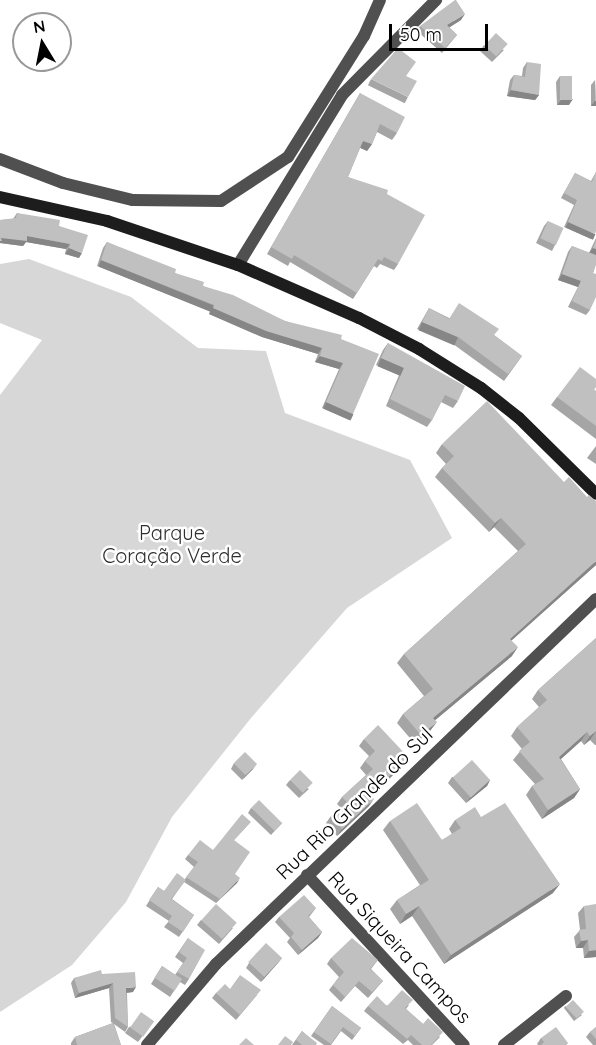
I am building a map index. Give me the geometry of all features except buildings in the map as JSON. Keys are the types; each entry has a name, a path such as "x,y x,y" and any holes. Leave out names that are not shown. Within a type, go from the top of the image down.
{"main road":[{"path":"0,197 107,221 238,265 358,318 481,388 519,418 596,494"}],"street":[{"path":"0,159 63,183 133,200 221,201 288,157 364,36 380,0"},
{"path":"238,265 342,95 436,0"},
{"name":"Rua Rio Grande do Sul","path":"147,1045 216,964 596,598"},
{"name":"Rua Siqueira Campos","path":"307,875 464,1045"},
{"path":"504,1045 566,996"}],"green space":[{"name":"Parque Coração Verde","path":"29,259 131,297 198,348 266,351 285,413 410,460 452,538 347,608 251,718 172,817 126,902 72,965 0,1012 0,395 42,340 0,323 0,264"}]}
